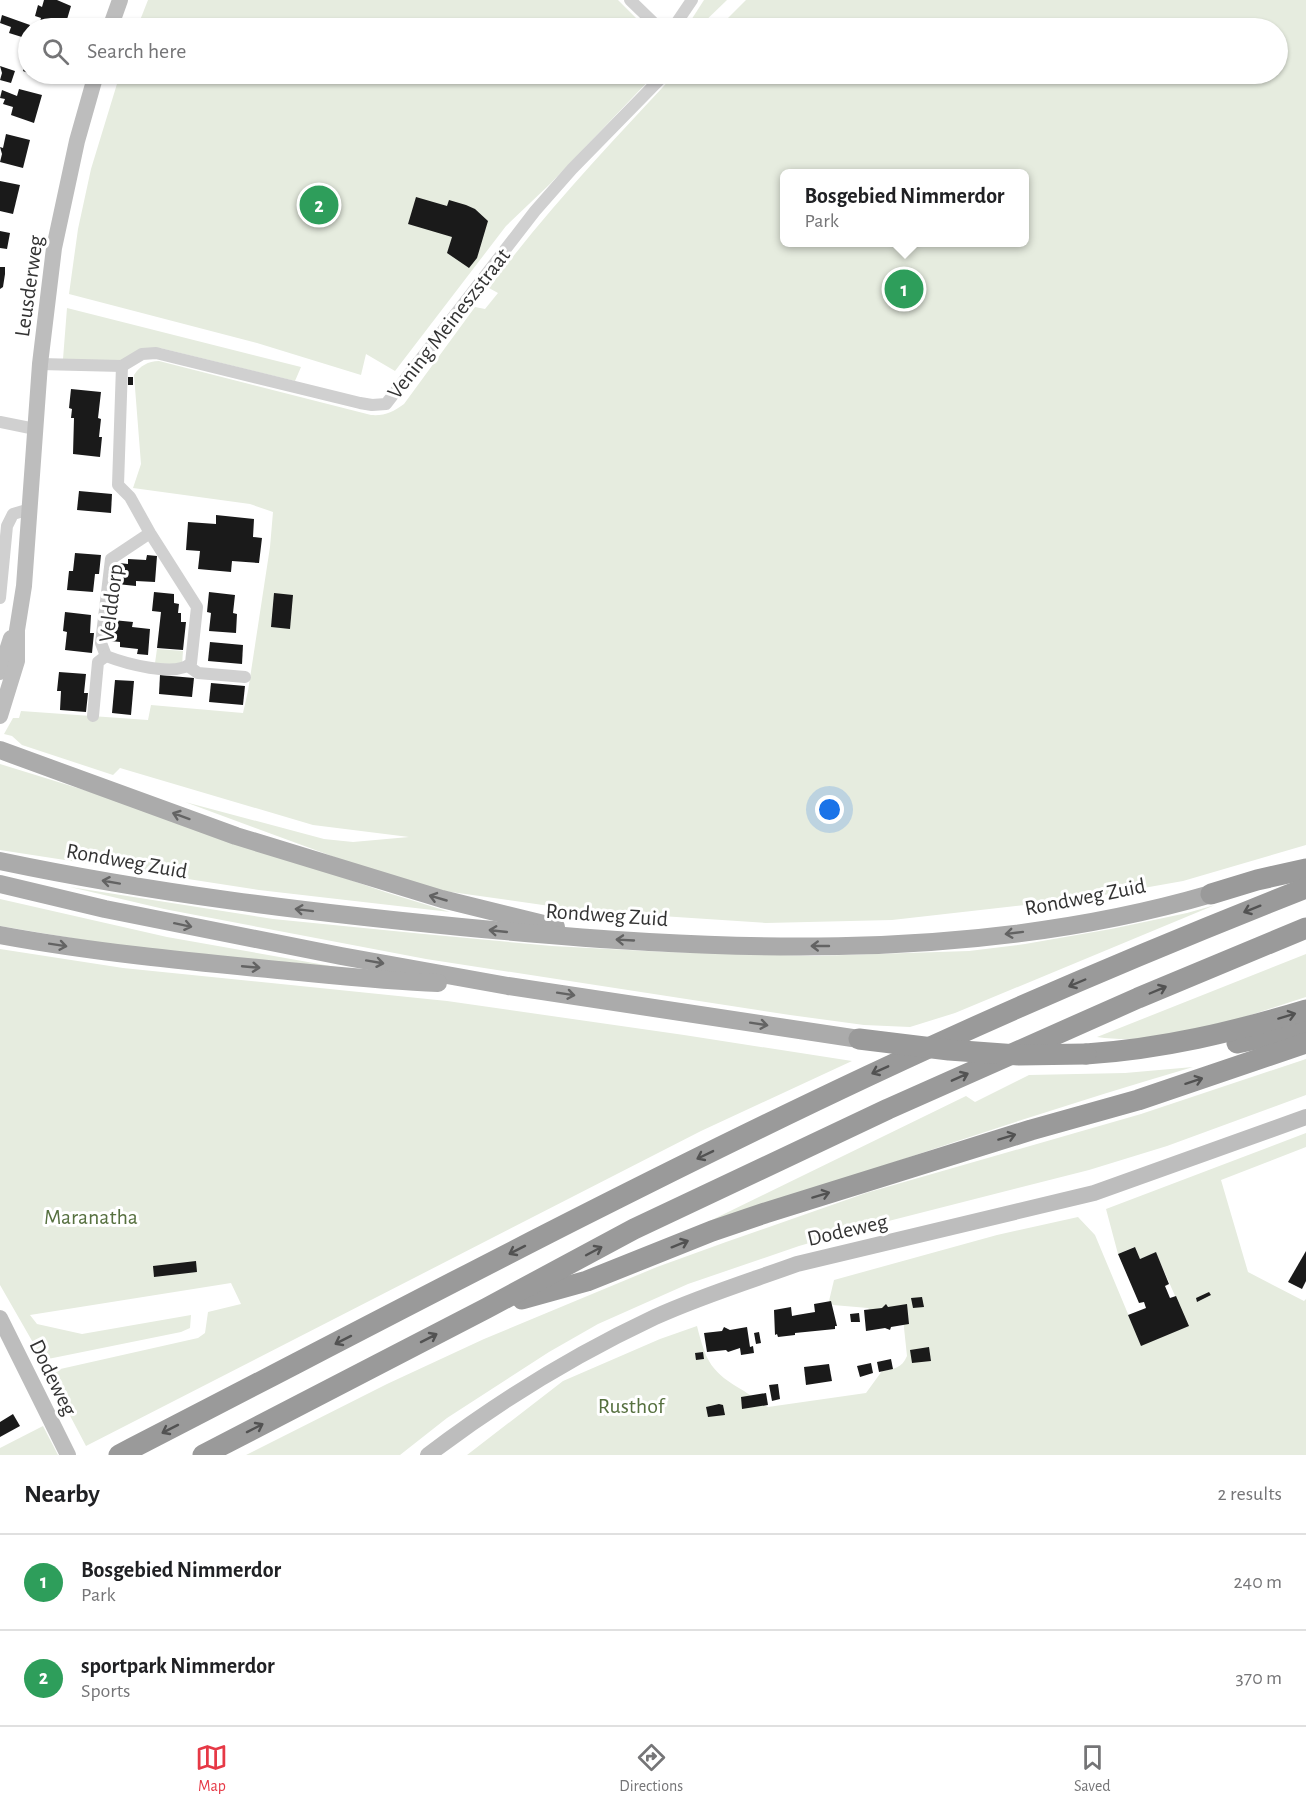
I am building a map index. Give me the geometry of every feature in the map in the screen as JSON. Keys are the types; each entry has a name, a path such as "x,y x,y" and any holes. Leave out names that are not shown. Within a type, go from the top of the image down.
{"highway":[{"path":"1211,894 1257,880 1306,869"},
{"path":"119,1455 630,1192 869,1075 1054,993 1306,888"},
{"path":"203,1455 634,1229 888,1109 1138,998 1306,928"},
{"path":"859,1039 949,1050 1019,1055 1086,1054 1167,1046 1216,1036 1306,1010"},
{"path":"1086,1054 1119,1060 1179,1053 1253,1041 1306,1028"},
{"path":"487,1308 587,1281 765,1213 1031,1130 1138,1100 1306,1043"}],"main road":[{"path":"0,750 236,836 298,856 442,899 598,938"},
{"name":"Rondweg Zuid","path":"0,861 156,890 387,920 598,938 748,946 905,944 1014,933 1134,913 1211,894"},
{"path":"0,884 186,926 508,986 859,1039"},
{"path":"0,934 54,945 169,960 392,981 508,986"}],"street":[{"path":"114,18 120,0"},
{"path":"630,0 649,18"},
{"path":"680,18 692,0"},
{"name":"Leusderweg","path":"0,716 11,637 17,630 24,586 34,429 54,248 77,141 93,84"},
{"name":"Vening Meineszstraat","path":"40,364 122,366 142,354 156,353 360,404 386,404 534,211 655,84"},
{"path":"122,366 118,485 130,497 196,607 191,663 188,666"},
{"path":"0,422 34,429"},
{"path":"0,598 7,526 13,514 30,509"},
{"name":"Velddorp","path":"106,656 102,643 111,559 150,533"},
{"name":"Velddorp","path":"106,656 116,660 171,670 184,669 188,666 198,673 245,677"},
{"name":"Velddorp","path":"93,716 98,662 106,656"},
{"name":"Dodeweg","path":"428,1455 506,1399 597,1346 657,1317 750,1280 797,1264 1094,1193 1306,1117"},
{"name":"Dodeweg","path":"0,1318 68,1455"}],"green space":[{"path":"148,0 618,0 636,18 141,18"},
{"path":"704,0 727,0 708,18 692,18"},
{"path":"746,0 1306,0 1306,845 1183,881 1087,898 892,920 766,923 585,911 444,891 348,862 185,802 324,839 353,842 409,837 313,825 120,768 113,775 22,745 12,736 4,734 13,718 19,718 21,711 148,720 151,705 243,713 270,547 273,512 250,504 133,488 141,464 134,375 139,369 148,363 159,361 371,415 385,414 404,404 475,307 485,309 498,293 489,288 579,178 666,84 1288,84 1288,18 728,18"},
{"path":"117,84 645,84 550,184 506,226 395,371 366,354 361,375 257,343 69,294 78,229 91,169"},
{"path":"67,308 301,367 295,381 160,348 152,348 118,362 63,359"},
{"path":"157,649 183,651 182,665 155,663"},
{"path":"0,764 139,807 385,892 450,912 259,890 0,850"},
{"path":"70,887 273,919 552,946 814,956 969,951 1025,944 1111,929 1215,905 955,1013 910,1027 864,1025 790,1015 426,959 164,909"},
{"path":"0,899 167,937 342,968 173,955 0,926"},
{"name":"Maranatha","path":"0,949 123,968 447,1001 852,1061 701,1131 86,1446 47,1372 198,1338 205,1333 208,1312 241,1304 231,1283 30,1315 37,1324 82,1334 191,1315 190,1328 181,1332 43,1360 0,1285"},
{"path":"1306,954 1306,997 1230,1022 1177,1034 1124,1039 1097,1037"},
{"path":"1306,1059 1306,1095 1167,1146 1089,1170 799,1246 688,1284 598,1324 549,1352 447,1418 400,1455 246,1455 387,1384 484,1339 657,1267 866,1193 1141,1114"},
{"path":"1193,1067 999,1127 679,1236 966,1096 975,1102 1029,1075 1125,1073"},
{"name":"Rusthof","path":"1306,1133 1306,1147 1221,1180 1248,1272 1304,1301 1306,1299 1306,1455 467,1455 563,1381 660,1339 697,1326 707,1357 717,1372 768,1407 866,1393 882,1371 894,1369 907,1356 902,1309 872,1312 868,1308 833,1305 829,1301 834,1280 997,1235 1078,1217 1095,1235 1141,1345 1188,1325 1156,1253 1140,1259 1134,1247 1118,1254 1106,1209"},
{"path":"43,1426 58,1455 0,1455 0,1448"}],"building":[{"path":"44,0 57,0 71,6 67,18 35,16 38,5 42,7"},
{"path":"2,15 18,21 18,36 9,33 11,27 0,23"},
{"path":"0,66 15,71 11,83 0,80 2,73"},
{"path":"19,89 42,95 34,123 11,115 13,107 3,104 5,99 0,98 2,90 17,96"},
{"path":"6,134 30,140 23,168 0,162 2,154 0,147 3,148"},
{"path":"0,181 20,185 13,214 0,211"},
{"path":"416,197 447,206 449,200 466,205 475,209 488,221 477,258 469,268 447,253 452,237 408,224"},
{"path":"0,231 10,233 7,249 0,248"},
{"path":"0,267 5,267 5,274 3,287 0,289"},
{"path":"128,377 133,377 133,385 128,385"},
{"path":"71,389 101,392 98,418 101,419 99,437 102,437 100,457 73,454 74,418 71,418 72,409 69,408"},
{"path":"79,491 112,494 111,513 77,510"},
{"path":"216,515 254,519 253,537 262,538 259,563 232,561 231,572 198,569 200,551 186,550 188,522 216,524"},
{"path":"75,553 101,555 99,574 95,574 93,592 67,590 69,571 73,571"},
{"path":"147,555 157,556 155,582 136,581 136,586 117,584 119,563 128,564 128,559 146,560"},
{"path":"154,592 174,594 174,603 179,604 178,613 181,613 181,622 186,622 183,650 157,648 161,612 152,611"},
{"path":"209,592 235,595 233,613 237,614 236,633 209,631 211,613 207,612"},
{"path":"274,593 293,595 290,629 271,627"},
{"path":"65,612 91,615 90,633 94,633 92,653 65,650 67,632 63,631"},
{"path":"113,620 133,622 132,627 150,629 148,655 137,654 138,649 120,647 120,642 111,641"},
{"path":"210,642 243,645 242,664 208,661"},
{"path":"59,672 86,674 84,693 88,693 86,712 60,710 61,691 57,691"},
{"path":"160,675 194,678 192,697 159,694"},
{"path":"115,680 134,681 131,715 112,713"},
{"path":"211,683 245,686 243,705 209,702"},
{"path":"1135,1247 1140,1259 1156,1252 1169,1284 1165,1286 1170,1298 1176,1296 1189,1326 1141,1346 1128,1315 1146,1308 1144,1302 1139,1303 1118,1254"},
{"path":"1306,1251 1306,1281 1302,1289 1288,1282"},
{"path":"196,1261 197,1272 154,1277 153,1266"},
{"path":"1209,1292 1211,1295 1197,1302 1196,1298"},
{"path":"922,1297 924,1307 913,1308 911,1298"},
{"path":"831,1301 837,1326 835,1329 778,1337 777,1334 775,1335 774,1310 791,1307 792,1316 815,1312 814,1304"},
{"path":"886,1304 888,1307 907,1304 909,1324 891,1327 890,1330 885,1328 866,1331 864,1310 882,1308"},
{"path":"859,1313 860,1322 851,1322 850,1314"},
{"path":"724,1327 730,1330 747,1327 750,1347 753,1346 754,1353 741,1355 740,1348 728,1352 726,1350 707,1352 704,1333 722,1331"},
{"path":"759,1332 761,1343 756,1344 754,1333"},
{"path":"929,1347 931,1361 912,1363 910,1350"},
{"path":"703,1352 704,1359 696,1360 695,1353"},
{"path":"891,1359 893,1369 879,1372 877,1362"},
{"path":"871,1363 873,1373 860,1377 857,1366"},
{"path":"829,1364 832,1381 806,1385 804,1367"},
{"path":"778,1384 780,1399 772,1401 769,1385"},
{"path":"766,1393 768,1405 742,1409 741,1397"},
{"path":"723,1405 725,1415 708,1417 706,1407"},
{"path":"13,1414 20,1426 0,1437 0,1422"}],"place":[{"name":"sportpark Nimmerdor","path":"319,205"},
{"name":"Bosgebied Nimmerdor","path":"904,289"}]}
